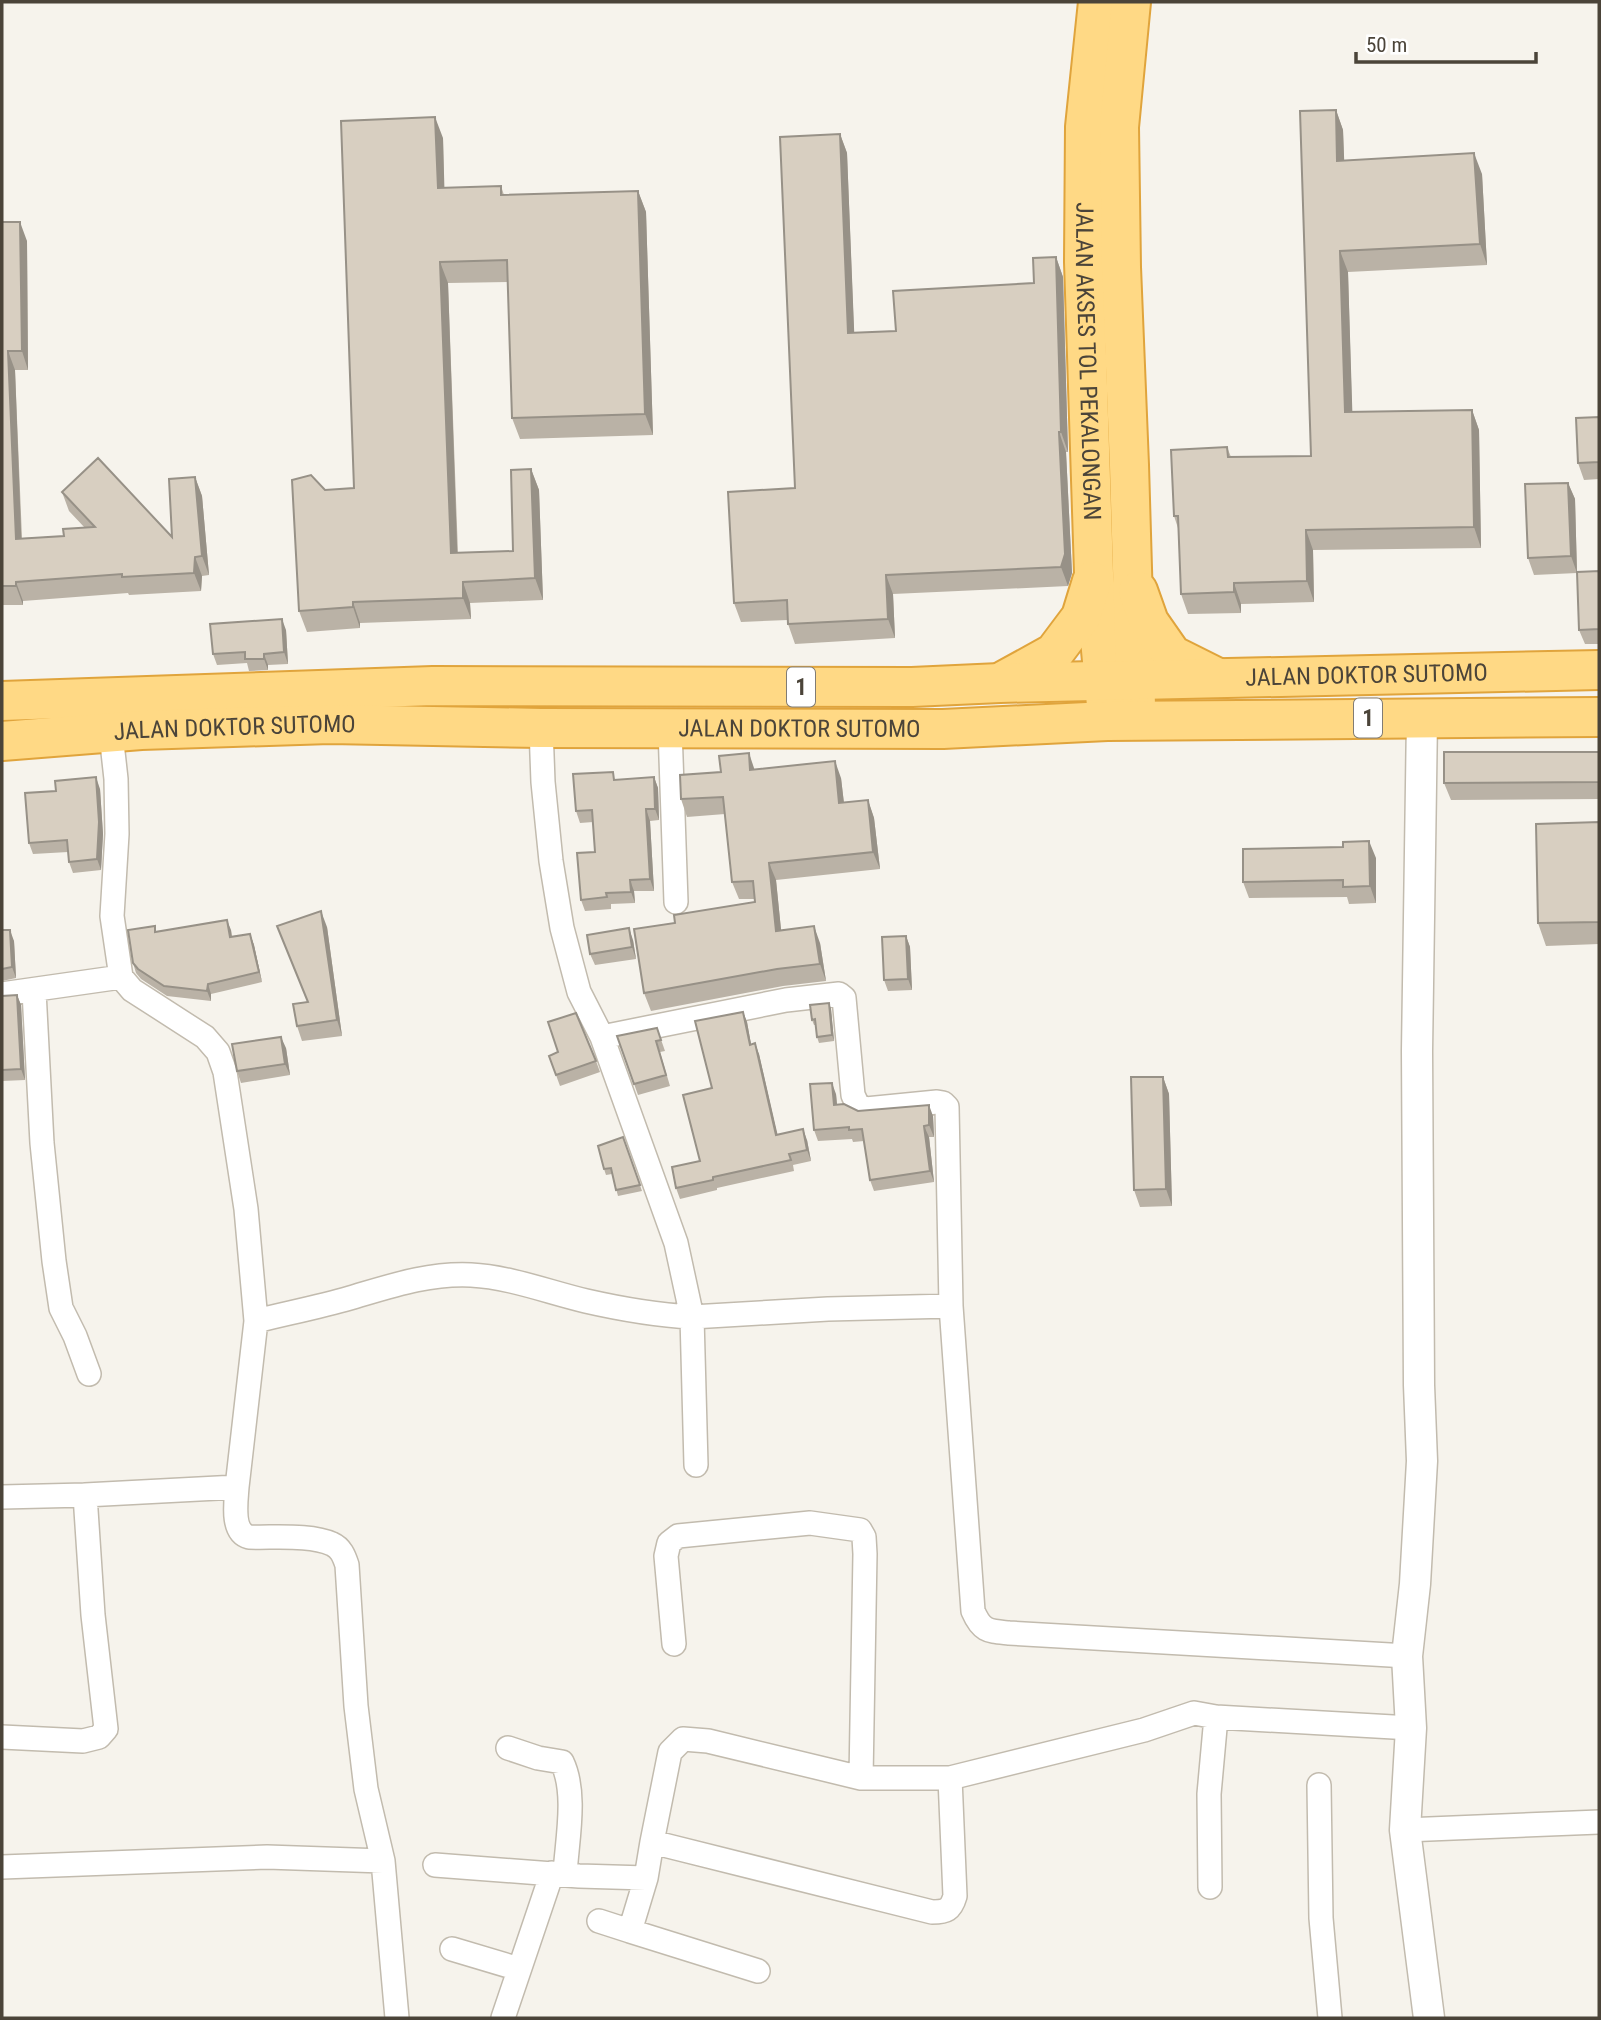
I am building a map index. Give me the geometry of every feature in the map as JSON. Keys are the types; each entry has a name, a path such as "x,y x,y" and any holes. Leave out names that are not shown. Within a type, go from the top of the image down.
{"highway":[{"name":"JALAN AKSES TOL PEKALONGAN","path":"1098,2 1085,141 1084,262 1113,573 1122,721"},
{"name":"JALAN AKSES TOL PEKALONGAN","path":"1113,573 1129,465 1121,267 1119,127 1131,2"},
{"path":"1000,683 1055,653 1113,573 1172,655 1219,678"},
{"name":"JALAN DOKTOR SUTOMO","path":"2,701 433,685 912,687 1599,670"},
{"name":"JALAN DOKTOR SUTOMO","path":"2,741 141,730 330,724 541,728 943,729 1122,721 1599,717"}],"street":[{"path":"1422,718 1417,1051 1422,1461 1408,1657 1411,1728 1405,1830 1429,2018"},
{"path":"541,728 550,848 562,928 579,992 602,1037 677,1243 692,1317 696,1465"},
{"path":"670,729 676,902"},
{"path":"111,734 116,779 117,834 112,916 121,977 132,990 205,1037 218,1052 225,1072 246,1209 256,1321 237,1487 237,1524 243,1536 316,1540 334,1544 344,1553 347,1565 356,1706 366,1789 383,1861 397,2018"},
{"path":"2,994 121,977"},
{"path":"34,991 42,1143 54,1261 61,1308 89,1374"},
{"path":"602,1037 786,1000 839,994 844,998 853,1095 858,1106 866,1109 937,1102 947,1107 951,1307 973,1611 978,1624 989,1630 1009,1633 1408,1657"},
{"path":"256,1321 403,1281 431,1276 471,1275 506,1280 653,1315 692,1317 951,1307"},
{"path":"2,1497 237,1487"},
{"path":"2,1737 83,1741 99,1737 106,1729 93,1615 85,1495"},
{"path":"674,1644 666,1556 669,1543 678,1536 810,1523 860,1530 864,1537 865,1554 861,1779"},
{"path":"634,1921 646,1878 670,1752 683,1739 693,1738 722,1744 861,1779 950,1779 1144,1730 1194,1713 1216,1717 1411,1728"},
{"path":"1210,1887 1209,1794 1216,1717"},
{"path":"503,2018 519,1969 565,1875 571,1788 562,1762 538,1758 508,1748"},
{"path":"652,1842 932,1912 944,1912 952,1907 956,1896 950,1779"},
{"path":"1319,1785 1321,1918 1330,2018"},
{"path":"1405,1830 1599,1822"},
{"path":"2,1867 267,1857 383,1861"},
{"path":"435,1865 646,1878"},
{"path":"599,1921 634,1921 758,1971"},
{"path":"452,1949 519,1969"}],"building":[{"path":"1336,110 1337,161 1474,153 1480,244 1340,251 1345,412 1472,410 1474,527 1306,530 1307,581 1234,583 1234,592 1181,594 1178,516 1174,516 1171,450 1227,447 1228,457 1311,456 1300,111"},
{"path":"435,117 438,188 501,186 501,195 638,191 645,414 512,418 507,260 440,262 451,553 513,551 511,470 531,469 535,578 463,582 463,598 353,602 353,607 299,611 292,480 311,475 325,490 354,488 341,121"},
{"path":"840,134 848,333 896,331 893,291 1034,283 1033,258 1056,257 1059,432 1065,554 1061,567 886,575 888,619 788,624 787,600 734,603 728,492 795,488 780,137"},
{"path":"2,222 20,222 22,351 8,351 16,539 64,536 63,529 95,527 62,492 98,458 172,537 169,479 195,477 202,556 195,557 194,573 122,577 122,574 16,582 16,586 2,586"},
{"path":"1599,417 1599,462 1578,463 1576,418"},
{"path":"1568,483 1571,556 1528,558 1525,484"},
{"path":"1599,571 1599,629 1579,630 1577,572"},
{"path":"282,619 284,652 264,654 264,659 245,659 245,652 213,654 210,624"},
{"path":"1444,752 1599,752 1599,782 1444,783"},
{"path":"749,753 750,770 835,761 839,803 868,800 873,852 769,863 776,931 814,926 820,964 644,993 634,929 675,923 674,915 755,902 753,881 732,882 723,797 681,799 680,775 721,772 719,756"},
{"path":"613,772 614,780 654,777 655,809 646,809 650,879 630,880 631,892 606,893 607,897 581,900 577,853 595,852 592,810 576,811 573,774"},
{"path":"96,777 99,822 97,859 69,862 67,840 29,843 25,793 56,791 55,781"},
{"path":"1599,822 1599,922 1538,923 1536,824"},
{"path":"1369,841 1370,886 1343,887 1343,880 1243,882 1243,849 1343,847 1343,842"},
{"path":"321,911 337,1020 297,1026 293,1004 308,1002 277,926"},
{"path":"227,920 230,937 250,934 259,972 208,984 207,991 164,986 133,963 128,930 155,926 155,932"},
{"path":"629,928 632,947 590,954 587,935"},
{"path":"2,930 10,930 12,967 2,969"},
{"path":"906,936 908,979 884,980 882,937"},
{"path":"17,995 21,1069 2,1070 2,996"},
{"path":"829,1003 832,1035 817,1037 810,1005"},
{"path":"743,1012 750,1045 755,1043 776,1135 803,1129 807,1150 789,1154 791,1160 676,1188 672,1167 700,1161 683,1095 712,1088 695,1021"},
{"path":"576,1013 596,1061 556,1075 549,1056 558,1052 548,1022"},
{"path":"657,1028 661,1040 656,1041 666,1075 634,1084 617,1036"},
{"path":"281,1037 285,1064 237,1071 232,1044"},
{"path":"1131,1077 1163,1077 1166,1189 1134,1190"},
{"path":"832,1083 834,1105 844,1104 858,1111 929,1105 929,1125 924,1126 930,1171 870,1180 862,1129 849,1130 849,1127 814,1130 810,1084"},
{"path":"623,1137 640,1185 616,1190 611,1168 604,1169 598,1146"}]}
